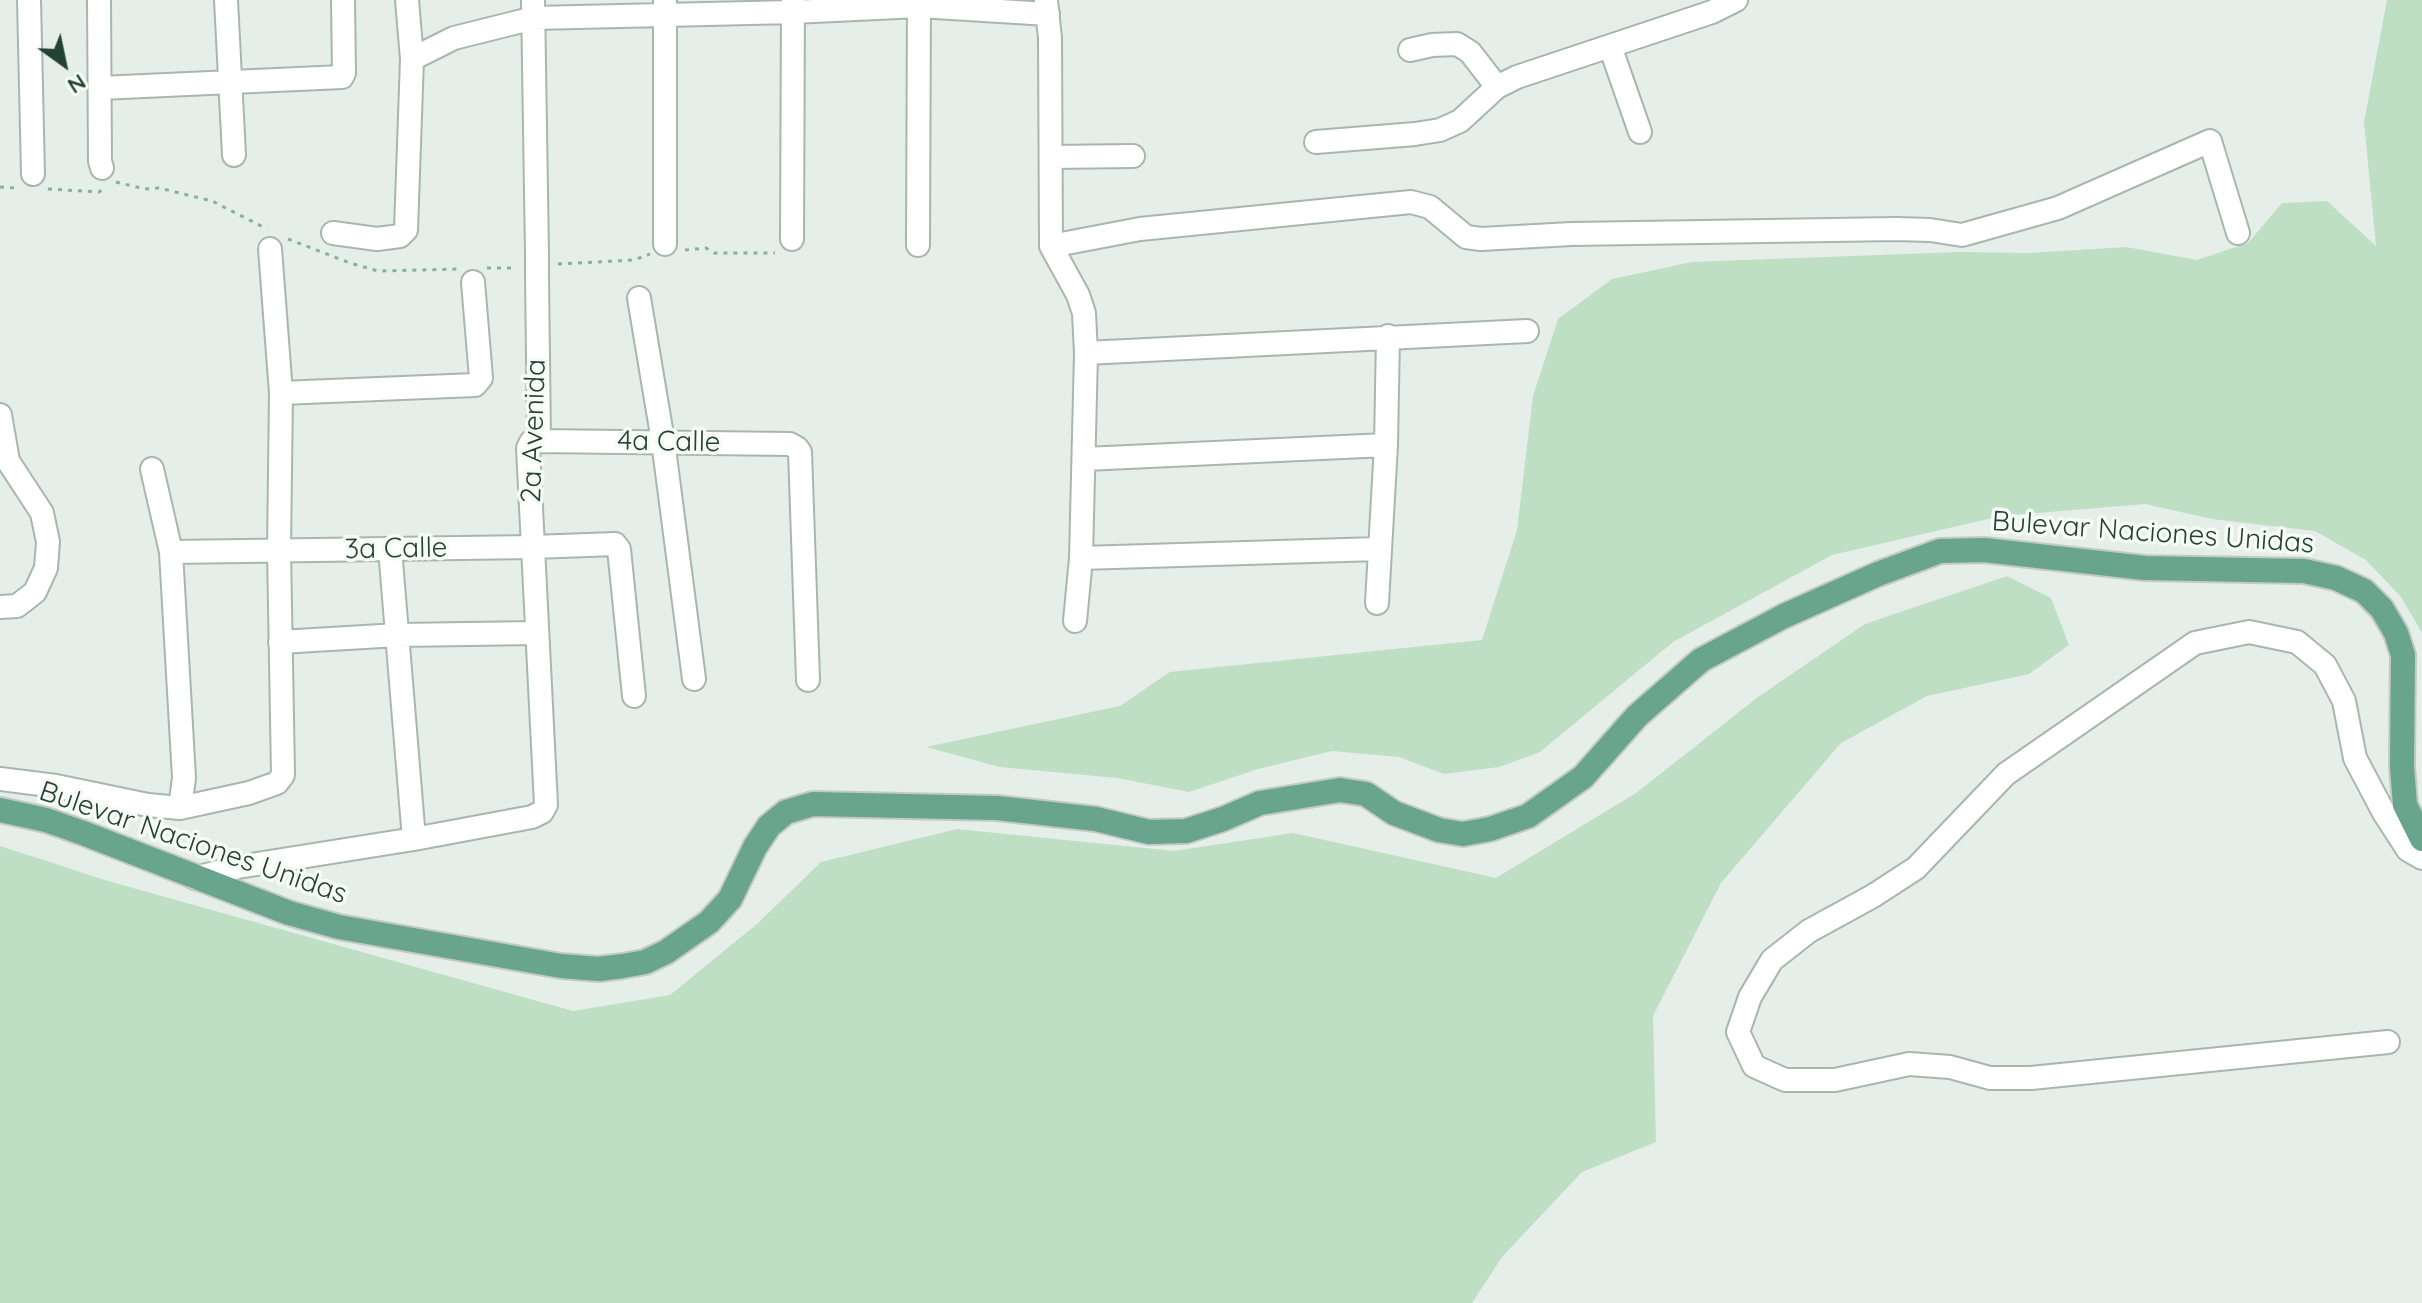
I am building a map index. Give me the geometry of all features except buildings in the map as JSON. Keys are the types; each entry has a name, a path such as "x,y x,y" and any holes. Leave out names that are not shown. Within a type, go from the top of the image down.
{"main road":[{"name":"Bulevar Naciones Unidas","path":"0,810 46,820 289,913 339,927 445,948 599,969 645,962 684,941 730,899 755,847 769,826 786,812 813,804 997,808 1096,819 1149,832 1186,831 1260,803 1340,790 1366,794 1394,813 1439,830 1463,834 1490,829 1528,816 1583,777 1637,716 1701,660 1784,616 1878,574 1940,551 1984,550 2145,568 2304,571 2336,578 2364,591 2382,609 2396,633 2403,655 2402,766 2405,805 2422,839"}],"street":[{"path":"29,0 33,174"},
{"path":"99,0 102,168"},
{"path":"226,0 234,155"},
{"path":"100,88 342,77 343,0"},
{"path":"333,233 377,239 400,236 406,230 412,59 407,0"},
{"path":"1316,142 1440,130 1460,121 1497,87 1517,77 1712,12 1736,0"},
{"path":"412,59 454,38 534,9 919,3 1047,7 1051,246 1078,295 1084,313 1086,353 1081,558 1075,621"},
{"path":"918,245 919,3"},
{"path":"792,239 793,6"},
{"path":"665,7 665,244"},
{"name":"2a Avenida","path":"414,839 532,817 542,812 547,799 528,448 531,442 539,441 534,9"},
{"path":"1410,50 1457,44 1470,52 1497,87"},
{"path":"1610,46 1640,132"},
{"path":"1051,246 1155,228 1411,202 1430,207 1466,237 1481,239 1571,234 1897,229 1962,235 2058,208 2210,141 2238,233"},
{"path":"1051,157 1133,156"},
{"path":"0,779 180,808 249,793 280,779 283,771 279,550 281,393 270,249"},
{"path":"281,393 475,385 481,378 473,282"},
{"path":"639,298 663,441 694,679"},
{"path":"1086,353 1527,331"},
{"path":"1377,603 1386,445 1388,336"},
{"path":"0,415 8,461 42,513 48,542 46,568 35,592 17,606 0,607"},
{"name":"4a Calle","path":"539,441 790,444 797,448 800,456 808,680"},
{"path":"1085,459 1386,445"},
{"path":"152,469 171,552 184,778 180,808"},
{"name":"3a Calle","path":"171,552 615,544 619,547 634,696"},
{"path":"195,878 238,867 414,839 390,549"},
{"path":"1081,558 1378,549"},
{"path":"2388,1042 2031,1078 1990,1078 1950,1067 1909,1064 1835,1080 1785,1080 1754,1066 1738,1032 1750,997 1772,960 1809,931 1916,868 2006,774 2195,643 2249,632 2297,642 2325,665 2344,701 2355,758 2408,850 2422,858"},
{"path":"280,642 398,635 536,633"}],"green space":[{"path":"2387,0 2422,0 2422,633 2401,597 2366,560 2315,531 2212,519 2145,504 2001,516 1832,555 1673,642 1540,752 1499,767 1444,774 1399,757 1332,751 1258,769 1189,792 1117,778 1000,767 926,747 1120,706 1170,672 1482,640 1517,530 1533,396 1558,319 1612,279 1692,262 1959,252 2030,253 2126,247 2197,260 2248,243 2282,203 2327,201 2376,246 2364,122"},
{"path":"2007,576 2051,598 2069,645 2029,674 1927,696 1841,743 1721,883 1653,1016 1656,1142 1582,1172 1502,1257 1472,1303 0,1303 0,846 108,881 573,1011 670,995 757,924 821,862 957,829 1174,851 1293,833 1496,878 1636,793 1758,697 1865,624"}]}
